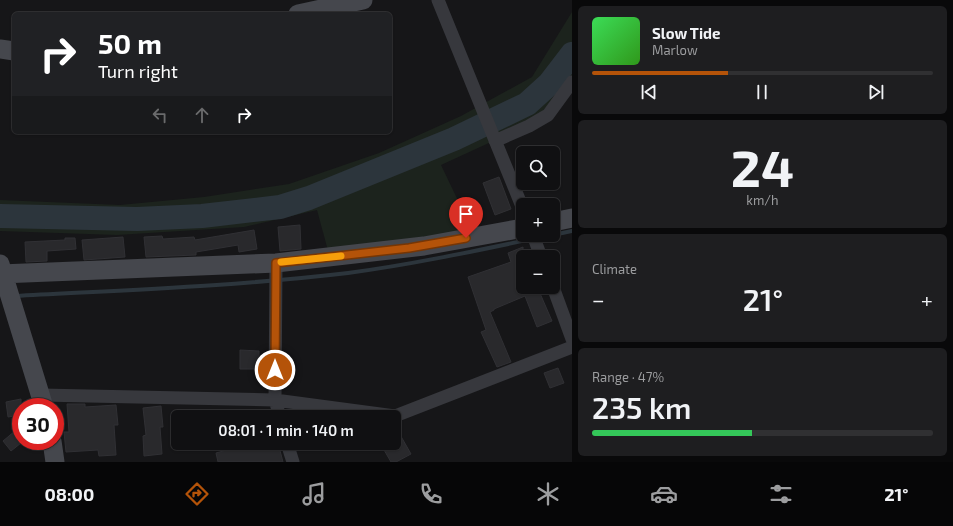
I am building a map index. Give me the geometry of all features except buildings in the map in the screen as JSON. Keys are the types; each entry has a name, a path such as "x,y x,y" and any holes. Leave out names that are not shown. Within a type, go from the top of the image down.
{"street":[{"path":"307,12 363,0"},
{"path":"438,0 518,198"},
{"path":"0,49 12,51"},
{"path":"495,141 529,126 548,115 572,82"},
{"path":"560,221 572,218"},
{"path":"41,398 1,271 276,263 424,246 516,229"},
{"path":"276,263 275,400 278,410"},
{"path":"556,294 572,339"},
{"path":"64,401 275,400 395,416 572,347"},
{"path":"54,450 56,462"},
{"path":"289,450 293,462"}],"shaded area":[{"path":"572,12 572,82 543,118 441,165 474,234 330,258 317,210 244,227 117,235 0,231 0,200 120,205 204,197 289,184 379,153 461,116 532,77"}],"waterway":[{"path":"0,216 137,219 202,216 280,207 309,198 454,139 527,104 549,84 572,54"},
{"path":"560,234 572,231"},
{"path":"15,296 140,290 348,273 424,261 518,242"}],"slow traffic":[{"path":"281,262 341,256"}],"route":[{"path":"275,370 276,263 350,256 424,246 466,238"}]}
